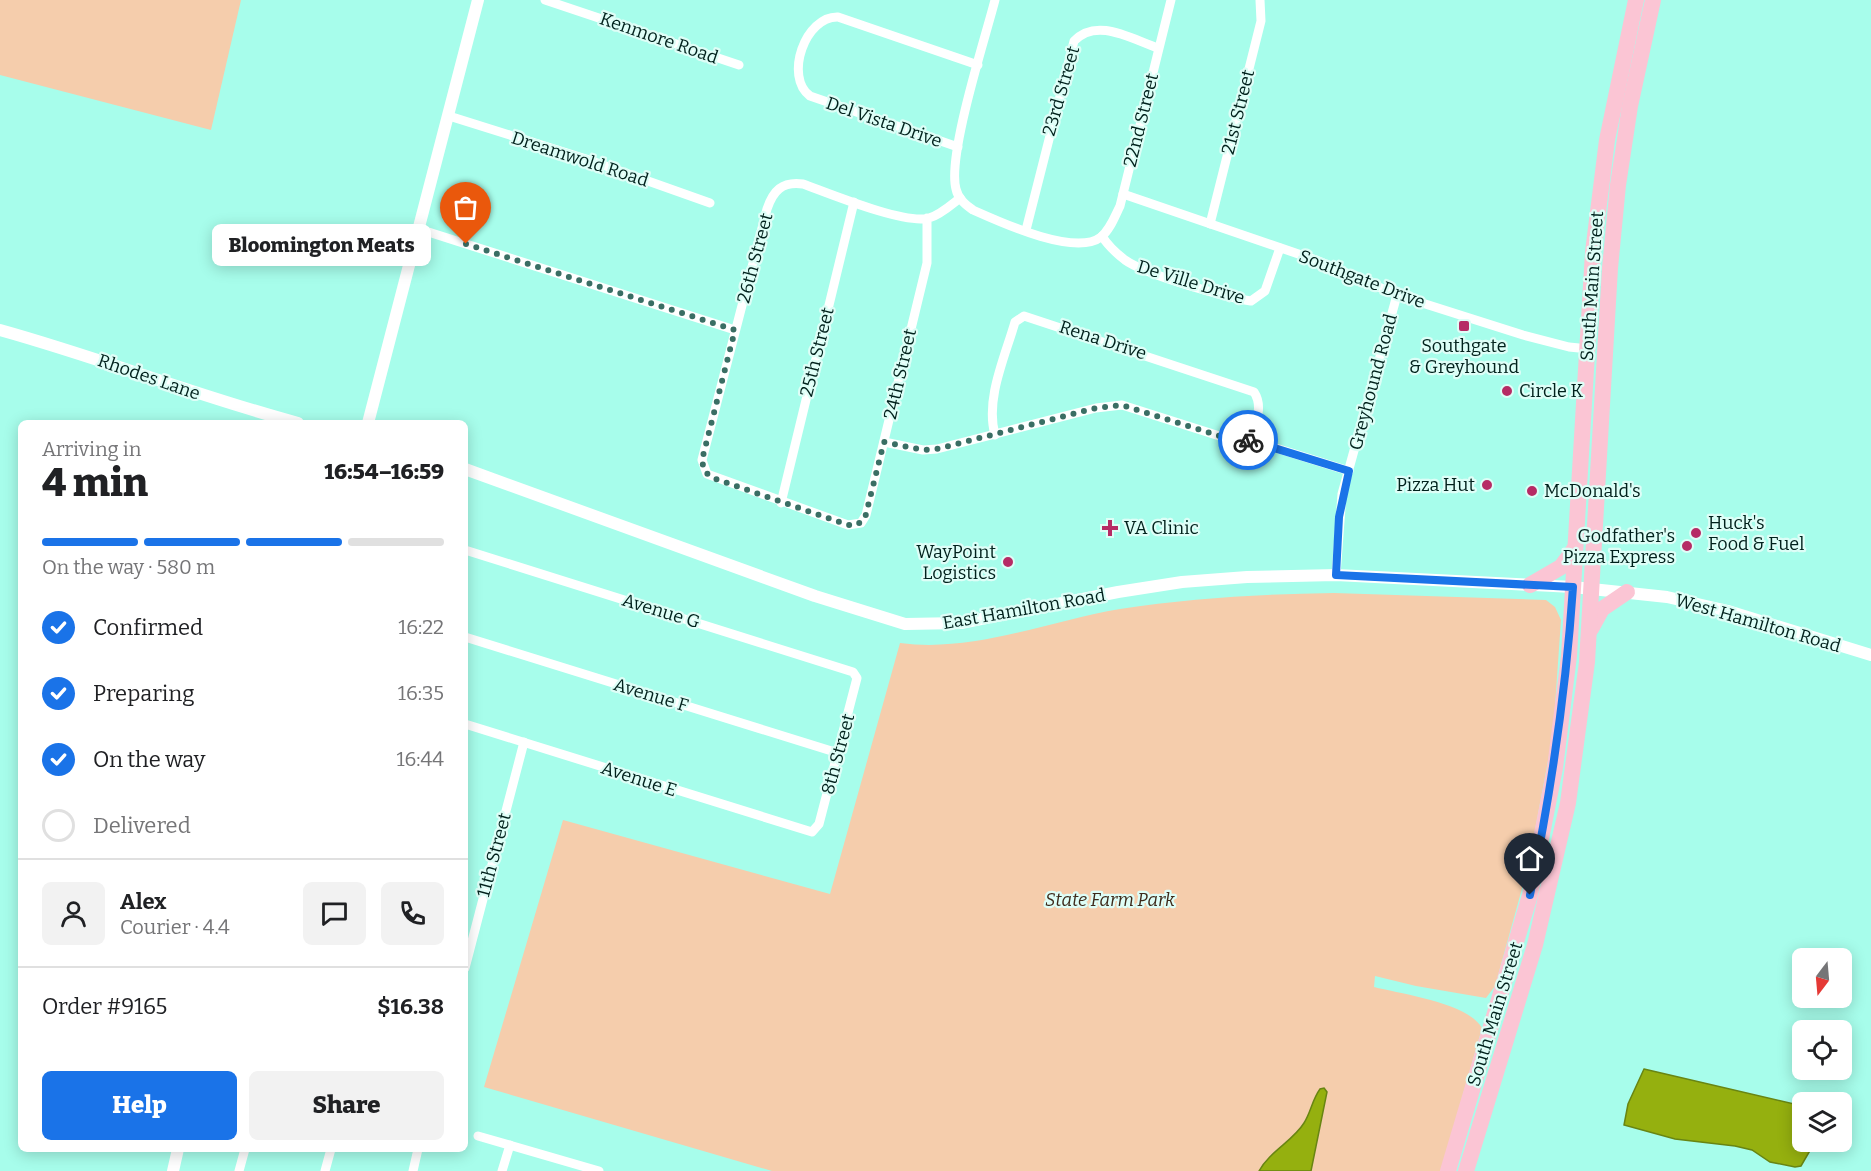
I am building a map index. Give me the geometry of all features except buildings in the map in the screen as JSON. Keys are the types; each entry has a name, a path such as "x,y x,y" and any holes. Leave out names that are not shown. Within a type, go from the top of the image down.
{"highway":[{"name":"South Main Street","path":"1448,1171 1530,895 1557,756 1566,688 1593,252 1614,102 1636,0"},
{"name":"South Main Street","path":"1466,1171 1528,969 1556,862 1572,774 1589,632 1605,350 1619,173 1653,0"},
{"path":"1530,585 1561,567 1575,548"},
{"path":"1589,632 1602,609 1627,592"}],"main road":[{"path":"370,420 478,0"},
{"name":"Rhodes Lane","path":"0,330 99,360 204,396 288,420"},
{"name":"East Hamilton Road","path":"468,470 814,596 905,624 961,623 1118,592 1182,582 1247,577 1336,575 1573,587"},
{"name":"West Hamilton Road","path":"1573,587 1627,592 1707,606 1871,655"},
{"path":"172,1171 177,1152"}],"street":[{"name":"Kenmore Road","path":"545,0 739,65"},
{"path":"995,0 958,147 954,173 956,190 960,198 973,210 1026,230 1074,244 1087,243 1102,236"},
{"name":"22nd Street","path":"1102,236 1114,219 1123,194 1171,0"},
{"name":"21st Street","path":"1210,224 1261,21 1260,0"},
{"name":"Del Vista Drive","path":"958,147 810,96 801,87 798,79 802,52 807,37 816,24 826,18 838,17 978,65"},
{"name":"23rd Street","path":"1026,230 1074,41 1085,32 1096,28 1158,48"},
{"name":"Dreamwold Road","path":"449,116 586,159 710,203"},
{"name":"26th Street","path":"781,502 713,478 704,471 702,460 772,195 780,187 803,184 854,202"},
{"name":"Southgate Drive","path":"1123,194 1342,270 1397,295 1523,335 1587,349 1605,350"},
{"path":"854,202 896,215 927,218 960,198"},
{"name":"25th Street","path":"781,502 854,202"},
{"name":"24th Street","path":"781,502 848,525 857,525 866,515 927,263 927,218"},
{"path":"419,229 735,330"},
{"name":"De Ville Drive","path":"1102,236 1108,246 1127,262 1230,297 1251,301 1265,291 1280,248"},
{"name":"Greyhound Road","path":"1336,575 1339,517 1349,471 1397,295"},
{"name":"Rena Drive","path":"995,435 991,421 993,398 1015,322 1024,316 1254,392 1259,399 1259,408 1250,440"},
{"path":"884,442 923,450 995,435 1096,408 1122,405 1232,440 1250,440 1349,471"},
{"name":"Avenue G","path":"468,550 855,674"},
{"name":"Avenue F","path":"468,638 838,753"},
{"name":"8th Street","path":"814,831 819,824 838,753 855,687 855,674"},
{"name":"Avenue E","path":"468,725 808,832 814,831"},
{"name":"11th Street","path":"468,957 524,742"},
{"path":"478,1136 585,1169 599,1171"},
{"path":"502,1171 510,1145"},
{"path":"239,1171 244,1152"},
{"path":"325,1171 330,1152"},
{"path":"413,1171 417,1152"}],"green space":[{"path":"0,0 241,0 211,130 0,75"},
{"name":"State Farm Park","path":"1334,593 1546,600 1555,607 1561,620 1553,734 1528,867 1495,986 1486,998 1416,986 1375,976 1374,987 1417,996 1449,1006 1474,1019 1482,1028 1441,1171 772,1171 484,1087 563,820 830,894 900,643 928,645 983,640 1093,614 1173,602"}],"shaded area":[{"path":"1644,1069 1792,1103 1792,1152 1809,1152 1801,1166 1795,1167 1770,1162 1752,1150 1735,1146 1675,1139 1624,1125 1628,1104"},
{"path":"1324,1088 1327,1092 1311,1171 1259,1171 1299,1129 1317,1093"}],"way so far":[{"path":"466,244 735,330 702,460 704,471 713,478 848,525 857,525 865,518 884,442 907,448 937,449 1096,408 1122,405 1232,440 1248,440"}],"place":[{"name":"Bloomington Meats","path":"466,244"},
{"name":"Southgate & Greyhound","path":"1464,326"},
{"name":"Circle K","path":"1507,391"},
{"name":"Pizza Hut","path":"1487,485"},
{"name":"McDonald's","path":"1532,491"},
{"name":"VA Clinic","path":"1110,528"},
{"name":"Huck's Food & Fuel","path":"1696,533"},
{"name":"Godfather's Pizza Express","path":"1687,546"},
{"name":"WayPoint Logistics","path":"1008,562"}],"route":[{"path":"1248,440 1349,471 1342,494 1339,517 1336,575 1573,587 1569,656 1555,768 1530,895"}]}
